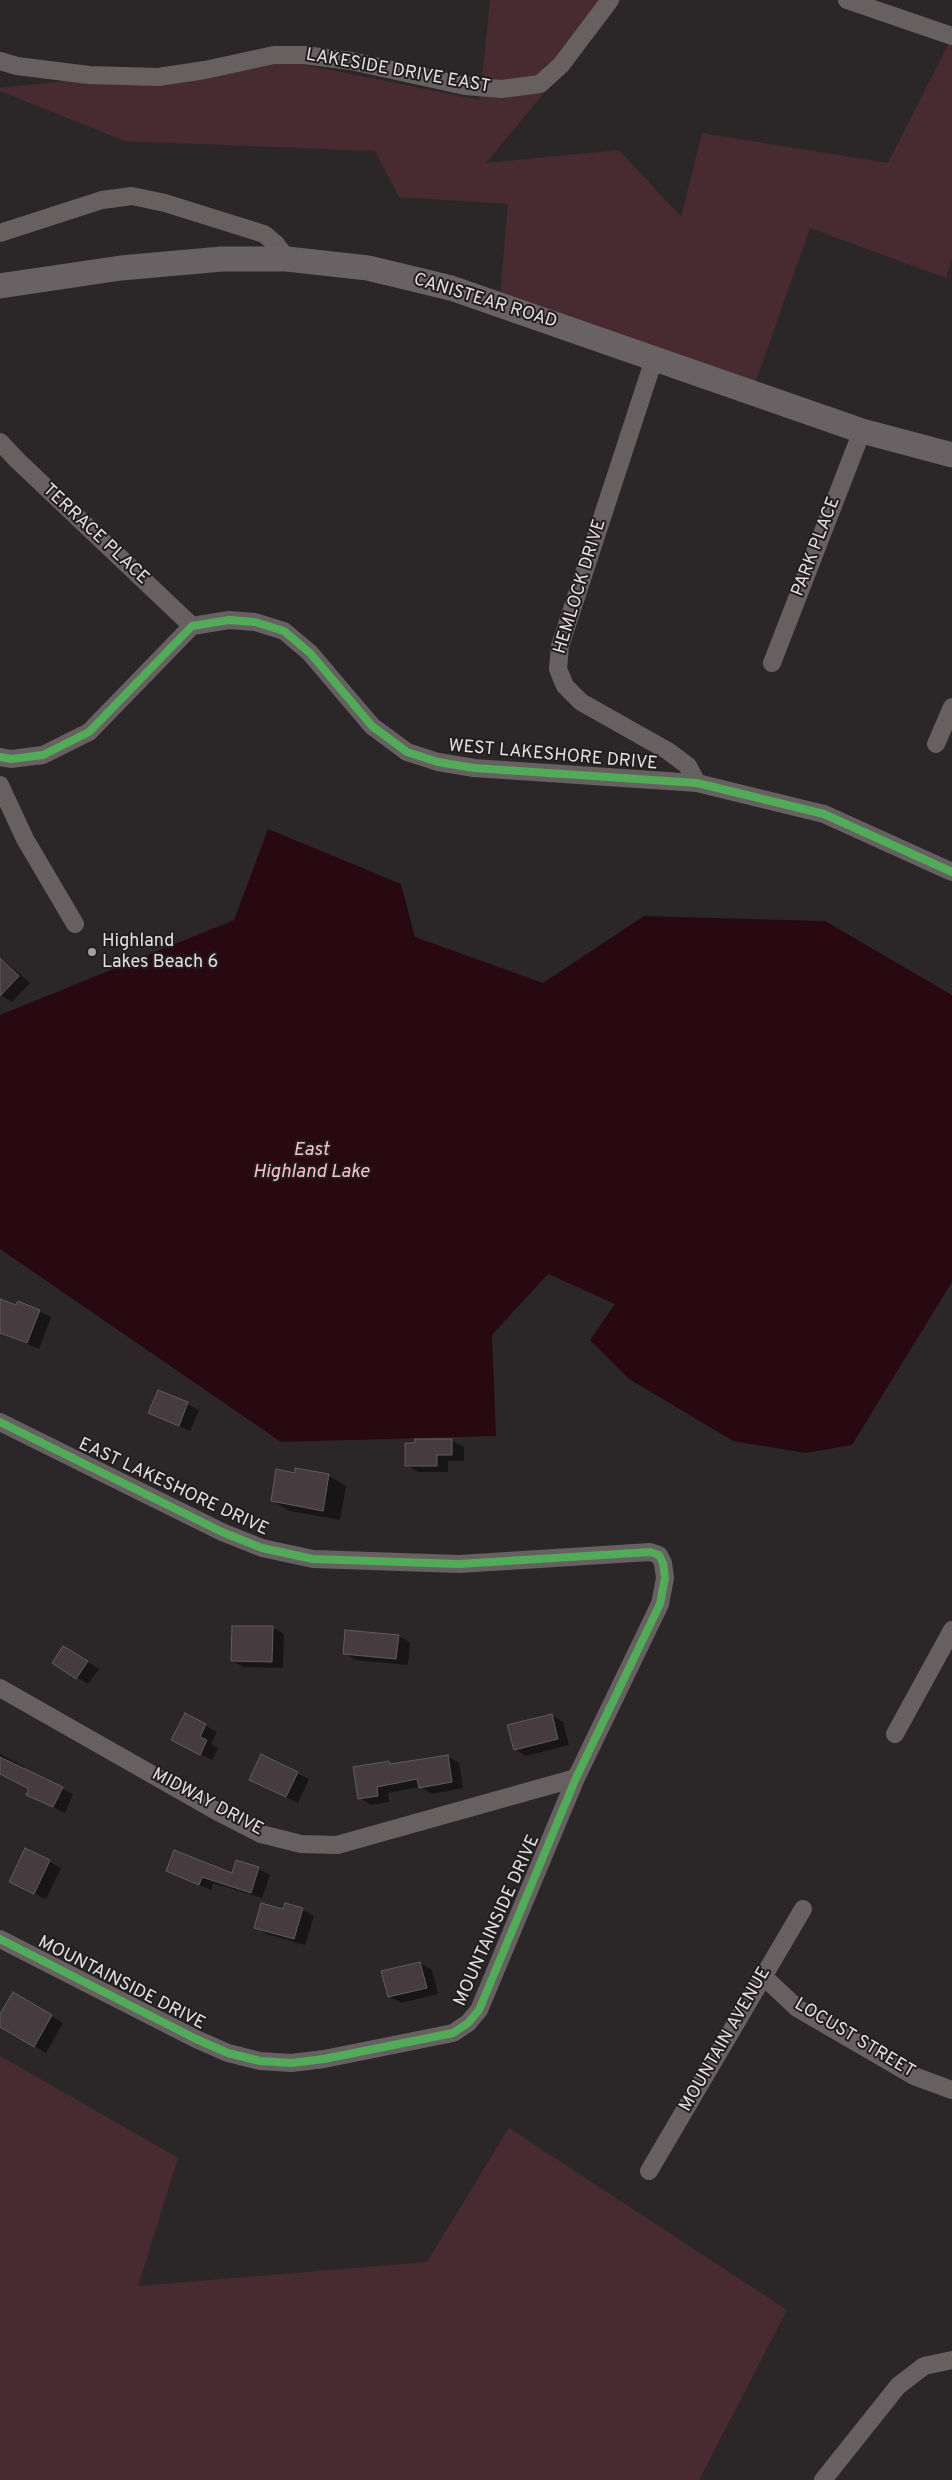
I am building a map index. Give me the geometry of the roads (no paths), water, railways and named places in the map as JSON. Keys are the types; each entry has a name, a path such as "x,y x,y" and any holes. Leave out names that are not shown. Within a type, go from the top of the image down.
{"street":[{"name":"LAKESIDE DRIVE EAST","path":"0,61 18,66 89,75 158,77 205,70 274,55 304,55 352,61 465,86 502,89 540,84 561,65 610,0"},
{"path":"847,0 952,36"},
{"path":"0,233 102,200 132,196 165,203 264,234 276,244 287,260"},
{"name":"CANISTEAR ROAD","path":"0,286 130,267 222,259 287,260 368,268 451,288 862,431 952,455"},
{"name":"HEMLOCK DRIVE","path":"654,359 560,646 558,669 565,686 581,702 668,751 688,766 697,782"},
{"name":"PARK PLACE","path":"772,663 862,431"},
{"name":"TERRACE PLACE","path":"0,442 192,626"},
{"name":"WEST LAKESHORE DRIVE","path":"192,626 229,620 255,622 284,631 310,653 372,726 407,752 438,762 474,768 697,782 824,814 952,872"},
{"path":"0,757 11,759 43,755 89,732 192,626"},
{"path":"936,744 952,707"},
{"path":"0,785 25,839 76,924"},
{"name":"EAST LAKESHORE DRIVE","path":"0,1422 222,1532 262,1548 312,1559 459,1564 650,1552 659,1555 664,1563"},
{"name":"MOUNTAINSIDE DRIVE","path":"0,1939 196,2040 228,2053 260,2061 291,2063 324,2060 443,2036 468,2024 479,2010 576,1778 660,1604 665,1578 664,1563"},
{"path":"895,1734 952,1630"},
{"name":"MIDWAY DRIVE","path":"0,1688 218,1812 261,1834 300,1844 337,1845 576,1778"},
{"name":"MOUNTAIN AVENUE","path":"649,2171 803,1909"},
{"name":"LOCUST STREET","path":"763,1976 797,2008 914,2076 952,2090"},
{"path":"823,2480 898,2386 924,2366 952,2360"}],"water":[{"name":"East Highland Lake","path":"268,829 401,884 415,937 543,983 644,916 825,921 952,995 952,1282 852,1445 806,1453 733,1441 629,1379 590,1340 615,1304 548,1274 492,1335 496,1436 281,1442 0,1249 0,1015 234,920"}],"place":[{"name":"Highland Lakes Beach 6","path":"92,952"}]}
